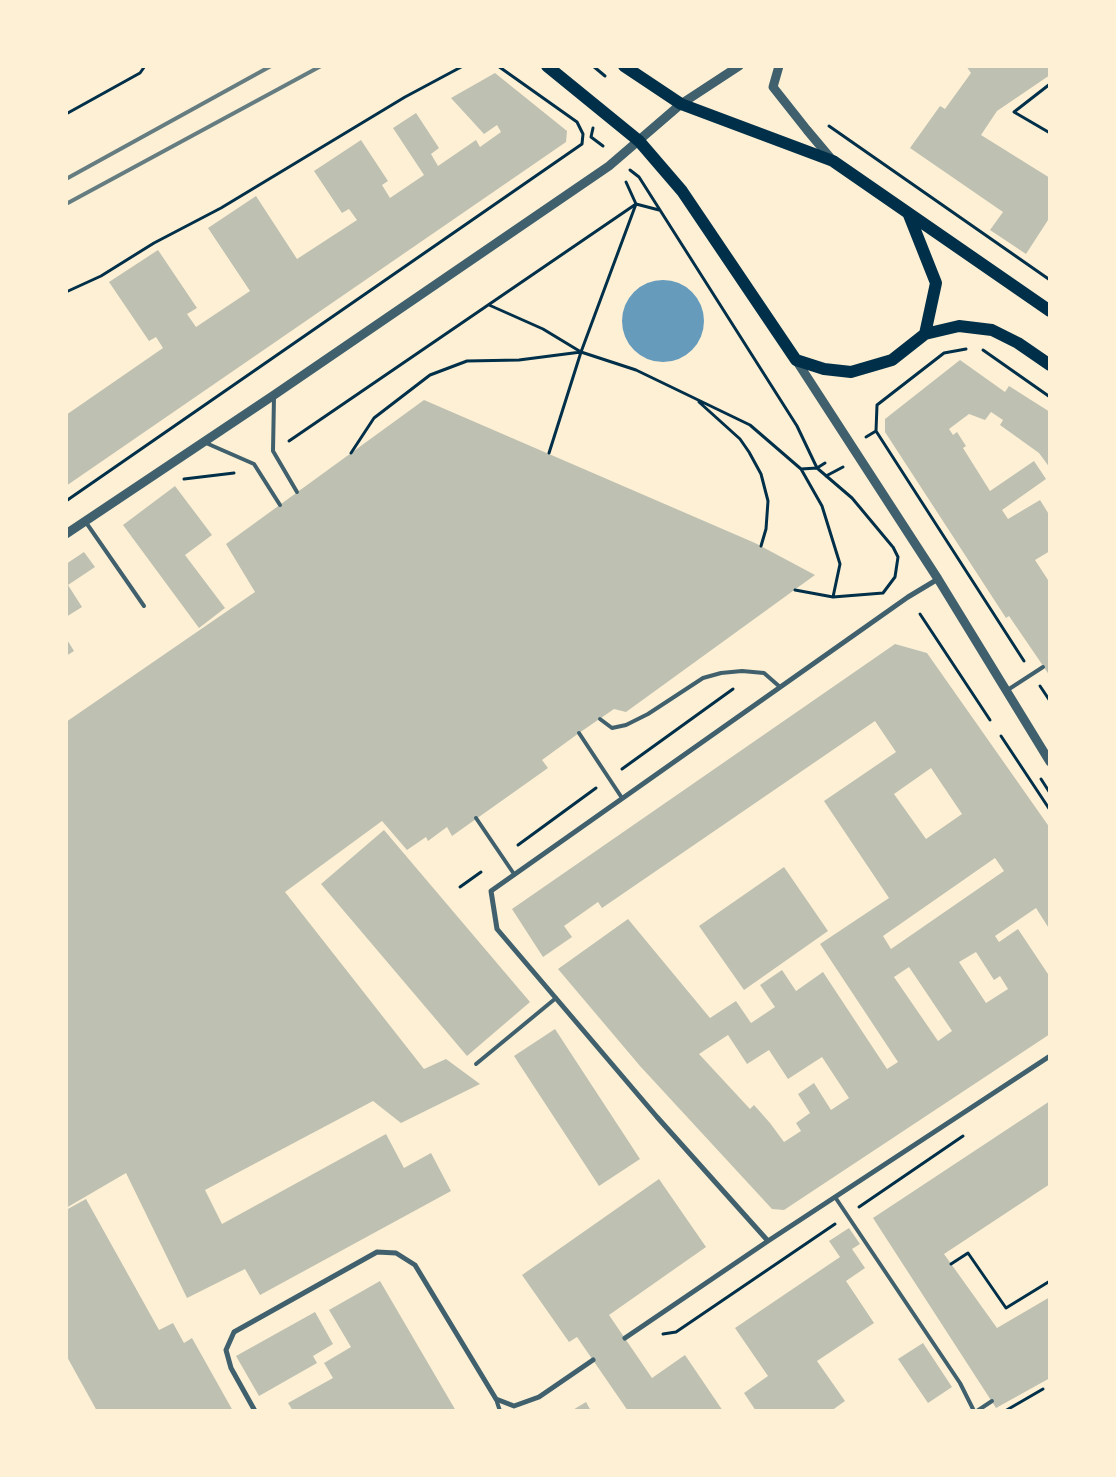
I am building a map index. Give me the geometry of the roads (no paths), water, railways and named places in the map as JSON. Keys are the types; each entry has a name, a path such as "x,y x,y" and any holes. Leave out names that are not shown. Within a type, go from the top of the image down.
{"main road":[{"path":"546,66 639,141 682,191 796,360 824,369 851,372 892,360 925,334 958,326 992,330 1018,343 1050,365"},
{"path":"624,66 681,104 833,161 1050,311"},
{"path":"909,215 936,283 925,334"}],"street":[{"path":"66,534 274,395 608,166 681,104 739,66"},
{"path":"779,66 773,87 833,161"},
{"path":"796,360 938,579 1050,762"},
{"path":"768,1241 657,1117 497,929 491,891 908,597 938,579"},
{"path":"625,1338 768,1241 1050,1056"},
{"path":"254,1411 231,1368 226,1350 234,1332 377,1252 396,1253 415,1265 496,1399 514,1406 539,1396 593,1360"}],"lane":[{"path":"274,395 273,451 297,492"},
{"path":"204,442 254,464 280,505"},
{"path":"85,521 144,606"},
{"path":"1006,691 1043,667"},
{"path":"600,719 612,728 626,726 703,678 721,672 764,673 780,687"},
{"path":"579,733 622,798"},
{"path":"476,818 514,874"},
{"path":"476,1064 556,998"},
{"path":"835,1197 960,1383 976,1411 992,1401"},
{"path":"496,1399 500,1411"}],"water":[{"path":"663,280 679,284 692,292 700,305 704,321 700,337 692,350 679,358 663,362 647,358 634,350 626,337 622,321 626,305 634,292 647,284"}],"railway":[{"path":"66,179 271,66"},
{"path":"66,204 321,66"}]}
